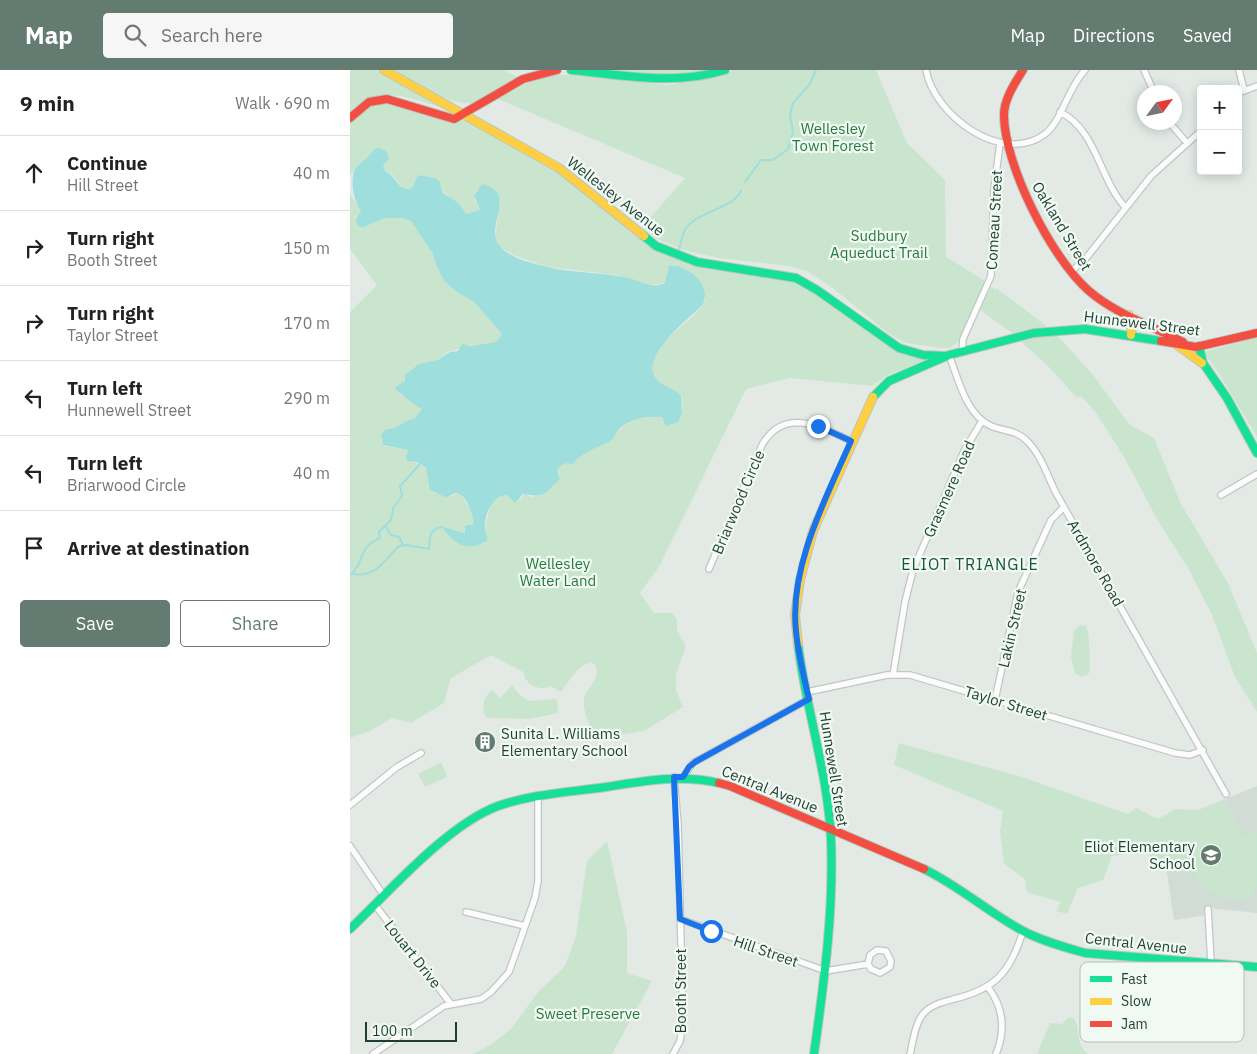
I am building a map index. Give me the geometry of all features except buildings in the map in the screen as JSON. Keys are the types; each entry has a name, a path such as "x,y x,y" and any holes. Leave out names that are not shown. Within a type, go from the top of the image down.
{"main road":[{"name":"Wellesley Avenue","path":"384,70 559,168 583,186 643,238 662,249 688,260 714,266 796,278 812,286 875,334 899,348 923,355 949,355"},
{"path":"350,118 369,102 384,99 394,100 439,116 462,114 523,79 557,70"},
{"path":"571,70 667,81 686,79 725,70"},
{"name":"Oakland Street","path":"1023,70 1005,108 1004,126 1008,144 1029,202 1071,272 1091,293 1189,346"},
{"path":"1130,315 1135,336"},
{"path":"1135,336 1139,319"},
{"name":"Hunnewell Street","path":"814,1054 826,971 831,918 830,827 822,768 796,631 800,580 812,531 869,403 882,386 949,355 1019,336 1056,330 1085,329 1199,346 1257,333"},
{"path":"1176,344 1204,364"},
{"path":"1199,346 1204,364 1243,426 1257,453"},
{"name":"Central Avenue","path":"350,929 447,836 464,824 498,806 538,797 683,777 704,779 727,785 830,827 949,881 1023,931 1059,946 1086,953 1197,962"},
{"name":"Central Avenue","path":"1244,966 1257,967"}],"street":[{"path":"926,70 933,92 946,110 972,130 1000,143 1008,144 1021,143 1042,136 1053,126 1070,88 1085,70"},
{"path":"1144,70 1151,85"},
{"path":"1239,70 1240,85"},
{"path":"1242,92 1257,86"},
{"path":"1060,112 1068,117 1085,135 1125,207"},
{"path":"1176,130 1187,143"},
{"path":"1071,272 1087,257 1151,176 1197,134"},
{"name":"Comeau Street","path":"962,352 963,339 991,276 994,189 1000,143"},
{"path":"949,355 968,401 982,420"},
{"name":"Ardmore Road","path":"982,420 990,426 1013,432 1026,440 1038,455 1064,507 1226,794"},
{"name":"Grasmere Road","path":"893,675 905,602 913,570 964,451 982,420"},
{"name":"Briarwood Circle","path":"709,569 762,445 769,434 788,424 804,422 818,426 851,441"},
{"path":"1221,495 1257,474"},
{"name":"Lakin Street","path":"995,700 1018,592 1051,520 1064,507"},
{"name":"Taylor Street","path":"683,777 689,767 695,762 808,695 893,675 915,676 1175,753 1190,755 1202,750"},
{"path":"350,805 397,767 421,753"},
{"name":"Booth Street","path":"673,1054 680,1041 683,1023 674,777"},
{"path":"373,1054 451,1004 481,999 491,992 509,972 535,898 538,881 538,797"},
{"path":"350,846 384,896"},
{"name":"Louart Drive","path":"375,905 451,1004"},
{"path":"1208,909 1211,962"},
{"path":"466,912 525,926"},
{"name":"Hill Street","path":"680,919 826,971"},
{"path":"910,1054 919,1022 930,1007 965,996 996,980 1012,964 1023,931"},
{"path":"877,950 886,952 891,961 886,971 880,973 871,969 868,964 870,955 877,950"},
{"path":"826,971 868,964"},
{"path":"987,986 995,996 1002,1024 1002,1037 996,1054"}],"shaded area":[{"name":"Eliot Elementary School","path":"1257,786 1257,913 1210,908 1202,916 1174,920 1160,826"}],"green space":[{"path":"350,70 376,70 440,107 404,97 383,95 361,103 350,111"},
{"path":"392,70 504,70 519,78 472,103 463,103 431,92"},
{"path":"605,70 711,70 697,73 658,75"},
{"path":"733,70 876,70 907,143 945,180 946,257 987,282 957,343 950,348 939,348 906,343 888,333 830,286 807,271 788,266 718,258 683,250 658,239 642,227 685,178 498,99 535,79 551,75 583,75 667,85 714,78"},
{"name":"Wellesley Water Land","path":"388,102 452,121 462,117 556,172 638,236 684,259 795,277 911,355 927,359 886,376 872,386 790,378 746,389 660,565 640,593 654,613 672,613 677,619 677,630 686,646 676,674 676,690 683,707 644,731 605,737 593,732 586,716 584,700 597,673 593,663 588,663 579,668 561,692 550,686 541,688 533,686 524,676 523,672 491,655 451,678 444,703 411,723 392,718 372,730 350,738 350,312 377,285 350,249 350,194 361,211 359,227 362,228 384,218 402,218 411,221 433,254 444,281 475,303 502,334 496,342 467,345 446,353 437,361 408,373 402,385 400,395 409,398 422,409 414,419 386,430 381,440 384,446 408,450 413,462 426,467 432,492 449,497 459,493 471,509 474,521 471,526 465,526 467,532 460,533 443,527 457,542 468,546 487,541 485,529 491,502 505,494 520,500 525,494 531,497 544,493 558,480 560,476 557,470 563,464 574,463 593,448 609,442 628,423 638,419 660,416 671,425 678,419 682,412 683,404 681,395 655,377 652,367 654,357 670,337 700,309 705,300 699,281 689,271 682,268 669,267 665,283 651,285 616,275 548,267 513,255 500,247 495,239 500,200 477,189 474,199 480,210 476,213 466,214 461,206 448,198 435,178 418,175 412,188 403,188 392,174 385,171 383,165 387,157 386,151 376,148 365,161 356,166 350,176 350,123 372,106"},
{"path":"991,287 995,290 996,288 1047,326 1012,333 980,310"},
{"path":"1056,334 1093,375 1130,425 1154,438 1181,504 1228,583 1257,653 1257,712 1235,677 1212,615 1188,568 1157,519 1124,457 1096,413 1081,396 1077,398 1049,367 1020,341"},
{"path":"1257,338 1257,437 1205,354 1207,351"},
{"path":"1081,625 1086,626 1089,641 1090,672 1086,676 1080,676 1075,673 1071,657 1074,630"},
{"path":"512,685 520,695 529,701 557,699 558,713 530,719 487,718 483,712 484,700 491,690 501,698"},
{"path":"899,743 1019,776 1128,814 1136,808 1158,819 1176,809 1198,810 1224,800 1243,835 1246,837 1257,830 1257,886 1252,895 1236,901 1209,892 1197,883 1197,877 1176,863 1157,862 1146,852 1112,856 1103,880 1078,888 1067,914 1056,911 1061,902 1029,893 1026,890 1025,879 1004,864 1000,832 1003,811 894,765"},
{"path":"441,762 447,777 425,787 418,774"},
{"name":"Sweet Preserve","path":"607,841 627,932 627,973 652,981 612,1054 473,1054 490,1045 511,1029 538,992 565,966 576,936 587,861"},
{"path":"1069,1017 1074,1018 1081,1046 1088,1054 1037,1054 1050,1023 1062,1024"}],"water":[{"path":"379,148 386,151 389,159 383,165 385,171 400,186 407,189 412,188 418,175 435,178 440,182 445,194 456,201 466,214 480,210 474,196 482,184 493,188 500,202 495,237 499,245 507,253 518,258 551,268 621,276 652,285 665,283 669,266 676,266 690,272 704,289 705,297 703,304 660,348 652,368 658,380 681,395 682,413 678,422 666,426 662,417 646,417 625,424 609,442 585,453 573,464 561,466 557,470 560,479 544,494 523,494 515,503 507,495 497,498 490,507 486,518 487,541 473,546 462,545 457,542 442,527 465,533 465,526 473,524 471,512 463,497 456,493 445,497 430,490 426,467 416,462 408,461 406,458 408,450 383,445 381,435 386,429 395,428 414,419 422,409 395,388 405,380 405,375 419,364 438,360 450,352 458,351 462,344 471,346 496,342 502,334 475,303 444,281 433,254 411,221 402,218 384,218 362,228 357,225 356,220 361,211 353,190 353,173 355,168 374,149"}],"waterway":[{"path":"745,182 761,160 773,160 788,149 793,132 790,115 793,103 810,84 816,70"},
{"path":"679,250 685,230 692,222 732,201 741,191"},
{"path":"350,575 355,571 368,546 380,538 379,531 389,522 393,508 402,496 400,486 420,464"},
{"path":"386,527 391,535 399,537 403,545"},
{"path":"353,574 369,573 375,570 399,546 407,545 429,549 432,532 442,527"}],"traffic: fast":[{"path":"571,70 648,78 706,75 725,70"},
{"path":"644,236 656,246 697,262 796,278 817,290 899,348 923,355 945,356"},
{"path":"873,397 889,381 949,355 1034,333 1085,329 1161,341"},
{"path":"1199,346 1203,363 1227,398 1257,453"},
{"path":"798,644 826,790 831,839 830,920 814,1054"},
{"path":"350,929 439,843 479,815 498,806 538,796 649,781 690,779 719,783"},
{"path":"924,869 1023,931 1045,941 1085,953 1196,962"},
{"path":"1244,966 1257,967"}],"traffic: slow":[{"path":"384,70 559,168 644,236"},
{"path":"1129,315 1132,324 1131,335"},
{"path":"1177,345 1202,363"},
{"path":"798,644 795,615 800,580 813,531 873,397"}],"traffic: jam":[{"path":"350,118 369,102 387,99 454,119 523,79 557,70"},
{"path":"1023,70 1010,91 1004,109 1006,136 1021,184 1046,234 1060,257 1089,291 1122,313 1183,342"},
{"path":"1161,341 1196,347 1257,333"},
{"path":"719,783 924,869"}],"place":[{"name":"Sunita L. Williams Elementary School","path":"485,742"},
{"name":"Eliot Elementary School","path":"1211,855"}],"district":[{"name":"ELIOT TRIANGLE","path":"970,564"}],"route":[{"path":"711,931 680,919 678,824 674,777 683,777 689,767 695,762 746,736 809,699 796,631 795,615 800,580 812,531 851,441 818,426"}],"park label":[{"name":"Wellesley Town Forest","path":"833,136"},
{"name":"Sudbury Aqueduct Trail","path":"879,244"}]}
